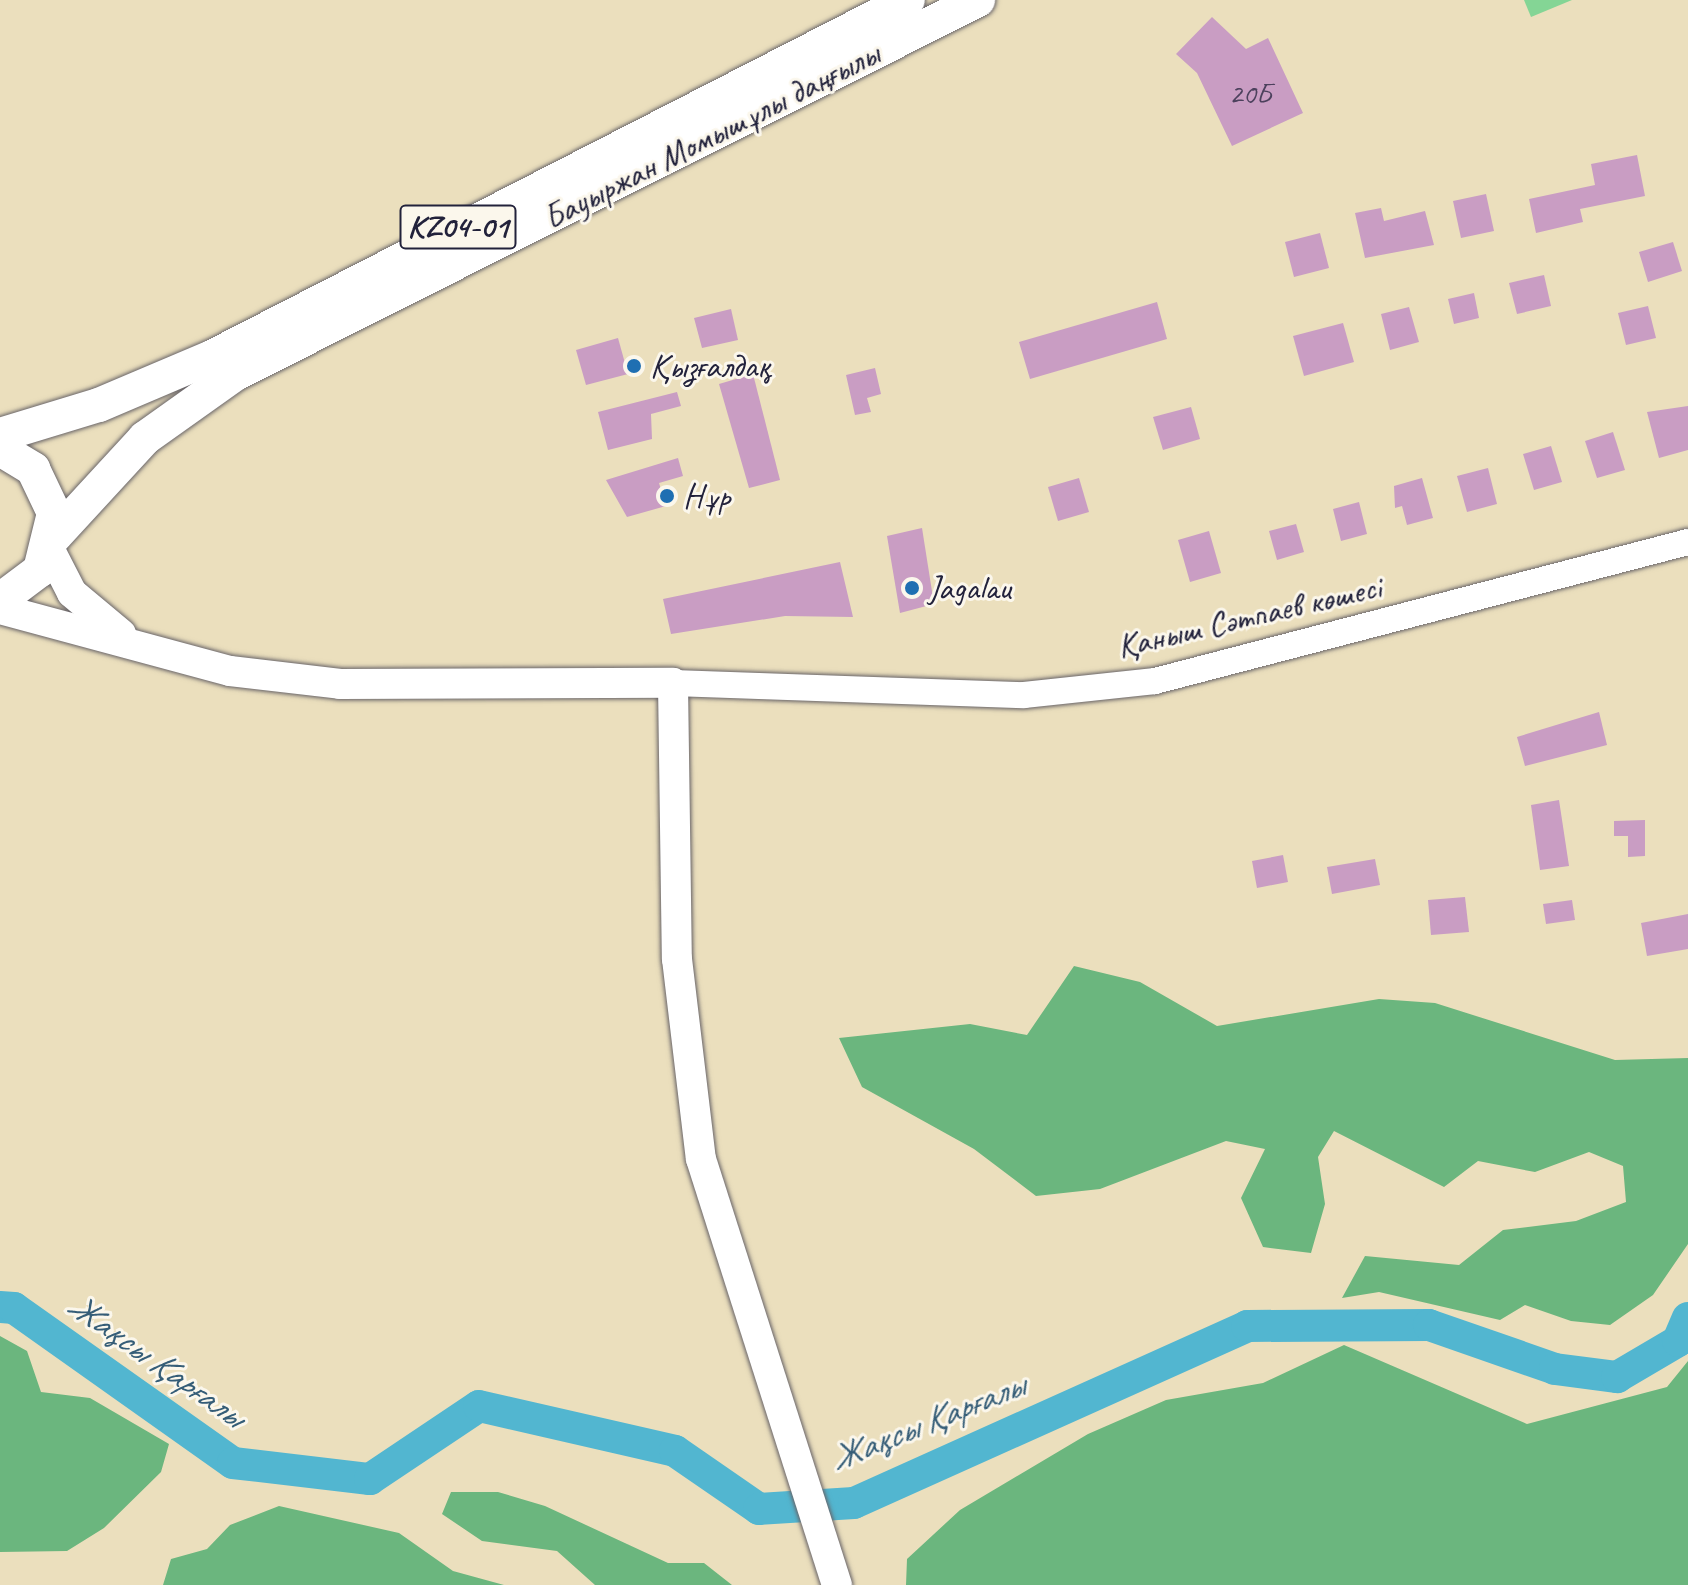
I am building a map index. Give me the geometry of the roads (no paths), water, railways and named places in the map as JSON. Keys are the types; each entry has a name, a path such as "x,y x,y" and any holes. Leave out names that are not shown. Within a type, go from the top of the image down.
{"main road":[{"name":"Бауыржан Момышұлы даңғылы","path":"0,435 99,405 212,357 908,0"},
{"name":"Бауыржан Момышұлы даңғылы","path":"51,544 145,438 235,374 978,0"},
{"path":"0,449 33,469 46,489 51,544 93,616 139,645"},
{"name":"KZ04-01","path":"0,600 24,587 51,544"},
{"path":"0,609 230,671 340,684 673,683 685,1063 701,1159 757,1345 837,1585"}],"street":[{"name":"Қаныш Сәтпаев көшесі","path":"673,683 1024,695 1155,681 1688,542"}],"waterway":[{"name":"Жақсы Қарғалы","path":"0,1307 14,1308 233,1463 370,1479 479,1406 675,1451 759,1509 854,1503 1247,1326 1429,1325 1555,1369 1617,1377 1678,1341 1688,1318"}],"place":[{"name":"Қызғалдақ","path":"634,366"},
{"name":"Нұр","path":"667,496"},
{"name":"Jagalau","path":"912,588"}]}
